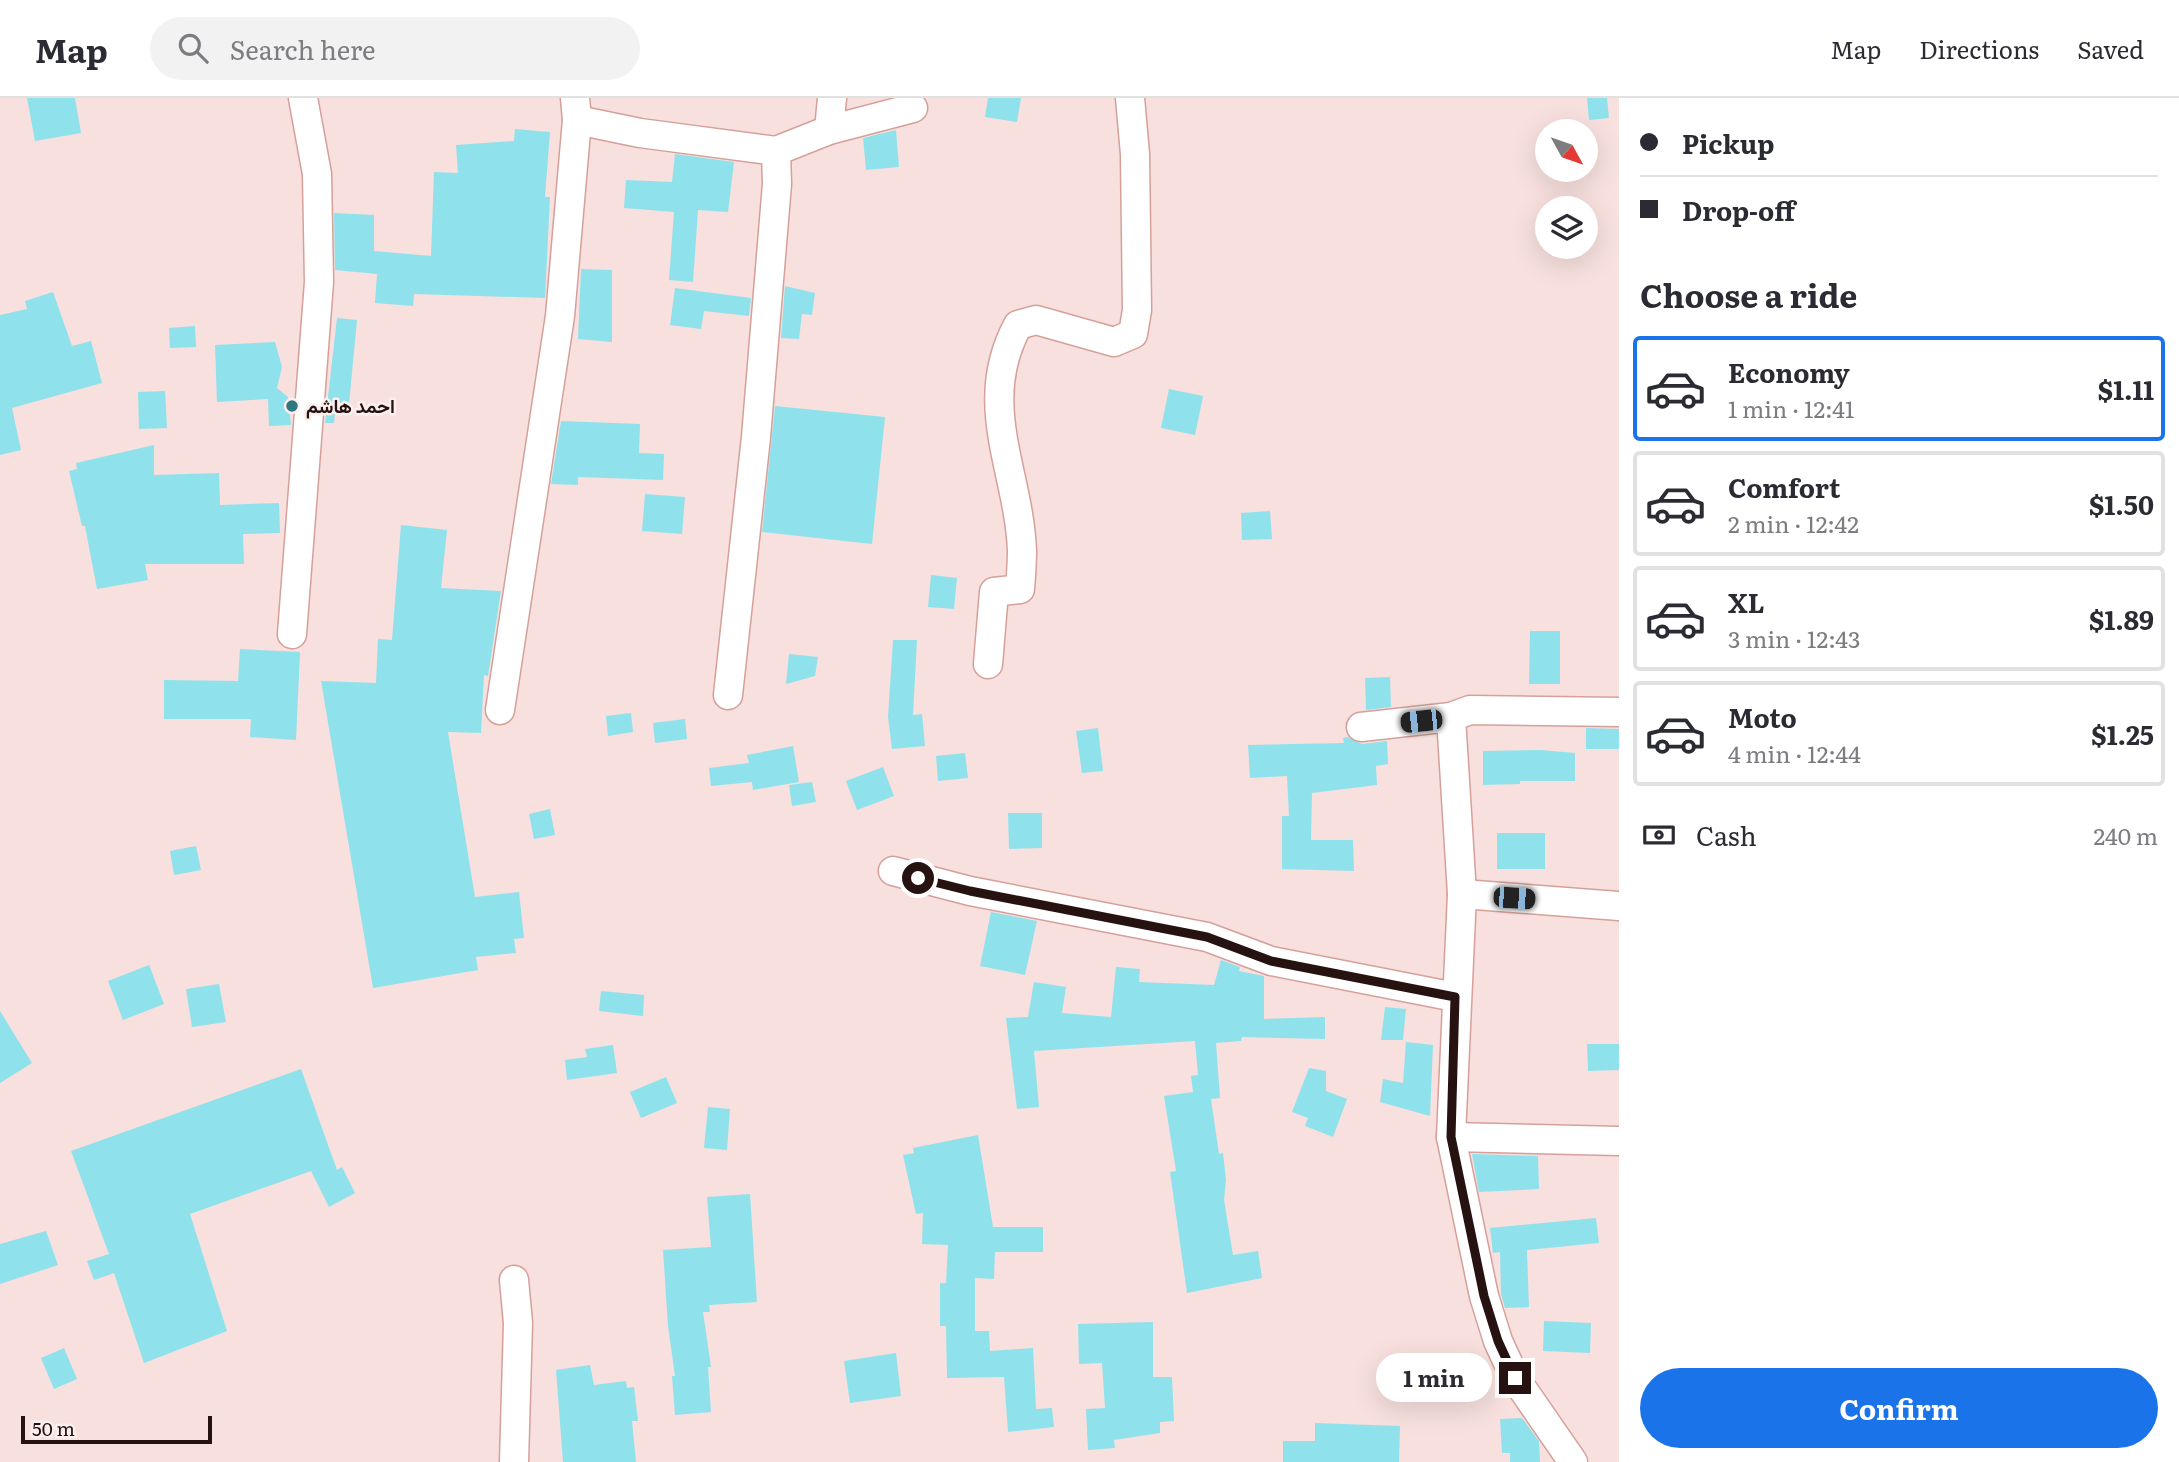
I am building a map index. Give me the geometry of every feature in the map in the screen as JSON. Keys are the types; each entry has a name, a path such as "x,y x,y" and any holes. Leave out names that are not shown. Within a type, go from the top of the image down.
{"street":[{"path":"292,634 318,282 317,174 303,98"},
{"path":"829,130 832,98"},
{"path":"988,664 994,592 1020,589 1022,550 998,410 1007,345 1018,325 1036,320 1114,341 1133,334 1137,310 1135,154 1130,98"},
{"path":"500,710 560,316 576,109 640,133 776,151 829,130 913,108"},
{"path":"728,695 757,424 777,184 776,151"},
{"path":"1361,727 1451,717 1471,710 1510,708 1619,712"},
{"path":"1451,717 1462,894 1455,997 1451,1137 1484,1296 1498,1341 1515,1378 1573,1462"},
{"path":"893,871 970,891 1207,937 1271,961 1455,997"},
{"path":"1462,894 1619,906"},
{"path":"1451,1137 1619,1141"},
{"path":"514,1280 518,1323 514,1462"}],"building":[{"path":"27,98 75,98 81,133 35,141"},
{"path":"988,98 1021,98 1017,122 985,117"},
{"path":"1587,98 1607,98 1609,118 1589,119"},
{"path":"515,129 550,132 545,197 550,197 545,298 414,294 413,306 375,303 377,274 335,270 334,213 374,215 374,251 431,256 434,172 458,173 456,145 514,141"},
{"path":"896,130 899,167 866,170 863,138"},
{"path":"675,154 734,162 728,212 698,210 693,282 669,280 674,212 624,208 626,180 672,182"},
{"path":"581,269 612,270 612,342 578,339"},
{"path":"785,286 815,293 812,315 802,314 799,339 781,338"},
{"path":"675,288 751,298 749,316 704,311 701,329 670,325"},
{"path":"53,292 72,346 91,341 102,383 12,408 21,450 0,455 0,315 27,309 25,301"},
{"path":"337,318 357,320 349,404 336,402 334,423 325,423"},
{"path":"195,326 196,347 170,348 169,328"},
{"path":"275,342 282,367 277,388 288,397 291,425 269,426 268,399 217,402 215,345"},
{"path":"1169,389 1203,396 1195,435 1161,428"},
{"path":"165,391 167,428 139,429 138,392"},
{"path":"775,406 885,417 872,544 762,532"},
{"path":"561,421 640,424 639,453 664,454 663,480 578,477 578,485 551,484"},
{"path":"154,445 154,475 219,473 220,505 279,503 280,533 243,534 244,564 145,564 148,580 97,589 85,526 82,526 69,471 77,469 76,463"},
{"path":"645,494 685,497 682,534 642,531"},
{"path":"1270,511 1272,539 1242,540 1241,513"},
{"path":"401,525 447,530 441,588 501,591 488,676 484,675 481,733 448,732 475,897 519,892 524,938 514,939 516,953 476,957 478,970 373,988 321,681 376,683 378,639 392,640"},
{"path":"931,575 957,578 954,609 928,607"},
{"path":"1530,631 1560,631 1560,684 1529,684"},
{"path":"893,640 917,640 913,715 922,714 925,746 892,749 888,717"},
{"path":"240,649 300,652 296,740 250,737 251,719 164,719 164,680 238,681"},
{"path":"789,654 818,657 815,676 786,684"},
{"path":"1390,677 1391,707 1366,710 1365,678"},
{"path":"631,713 633,732 608,736 606,716"},
{"path":"685,719 687,739 655,743 653,723"},
{"path":"1098,728 1103,771 1082,773 1076,731"},
{"path":"1586,728 1619,729 1619,749 1586,749"},
{"path":"1348,737 1362,744 1387,741 1388,764 1376,766 1377,785 1312,793 1311,840 1353,840 1354,871 1282,869 1282,816 1289,816 1287,776 1250,778 1248,745 1344,743 1343,738"},
{"path":"793,746 799,782 753,790 752,782 711,786 709,768 749,763 747,755"},
{"path":"1541,750 1575,753 1575,781 1520,781 1520,784 1483,785 1483,751"},
{"path":"965,753 968,778 938,781 936,756"},
{"path":"883,767 894,796 857,810 846,781"},
{"path":"812,782 816,802 792,806 789,785"},
{"path":"550,809 555,835 534,839 529,814"},
{"path":"1008,813 1042,813 1042,848 1009,849"},
{"path":"1497,833 1545,833 1545,869 1497,869"},
{"path":"196,846 201,870 174,875 170,851"},
{"path":"991,912 1037,921 1025,975 980,966"},
{"path":"1221,960 1240,967 1239,971 1264,976 1264,1019 1325,1017 1325,1039 1242,1037 1241,1041 1216,1043 1220,1098 1211,1099 1219,1154 1223,1153 1226,1180 1224,1200 1233,1255 1258,1251 1262,1278 1187,1293 1170,1172 1176,1171 1164,1096 1193,1092 1191,1076 1198,1075 1195,1041 1034,1051 1039,1107 1017,1109 1006,1018 1028,1017 1034,982 1066,987 1062,1013 1111,1017 1116,967 1140,969 1139,982 1214,985"},
{"path":"149,965 164,1004 123,1020 108,981"},
{"path":"219,984 226,1022 192,1027 186,989"},
{"path":"601,991 644,995 643,1016 599,1011"},
{"path":"1385,1007 1406,1009 1403,1040 1381,1040"},
{"path":"0,1011 32,1063 0,1083"},
{"path":"1406,1042 1433,1045 1430,1116 1380,1102 1383,1079 1403,1083"},
{"path":"1587,1044 1619,1044 1619,1070 1588,1071"},
{"path":"613,1045 617,1073 567,1080 565,1060 587,1057 585,1049"},
{"path":"1309,1068 1326,1071 1326,1091 1347,1099 1333,1137 1305,1126 1308,1118 1292,1112"},
{"path":"301,1069 337,1170 342,1167 355,1193 329,1207 311,1171 190,1214 227,1331 144,1363 114,1273 94,1280 87,1261 109,1254 71,1151"},
{"path":"666,1077 677,1103 641,1118 630,1092"},
{"path":"708,1107 730,1109 727,1150 704,1148"},
{"path":"978,1135 993,1227 1043,1227 1043,1252 995,1252 994,1279 975,1278 975,1331 989,1331 990,1351 1033,1348 1036,1409 1052,1408 1054,1427 1008,1432 1004,1377 947,1378 946,1326 940,1326 940,1283 946,1283 948,1245 922,1244 923,1213 916,1214 903,1155 914,1153 913,1148"},
{"path":"1472,1154 1538,1156 1539,1189 1479,1192"},
{"path":"750,1194 757,1302 709,1305 710,1312 703,1312 711,1367 708,1367 711,1412 675,1415 672,1376 675,1376 668,1326 663,1250 711,1247 707,1197"},
{"path":"1596,1218 1599,1243 1527,1250 1529,1307 1505,1308 1501,1294 1500,1252 1493,1253 1490,1228"},
{"path":"46,1231 58,1265 0,1284 0,1244"},
{"path":"1544,1321 1591,1323 1590,1353 1543,1351"},
{"path":"1153,1322 1153,1377 1172,1377 1174,1421 1160,1422 1160,1433 1114,1440 1115,1448 1088,1450 1086,1409 1105,1408 1102,1363 1079,1364 1078,1324"},
{"path":"64,1348 77,1379 54,1389 41,1358"},
{"path":"896,1353 901,1396 850,1403 844,1361"},
{"path":"590,1365 594,1385 626,1381 627,1388 634,1387 638,1421 632,1421 636,1462 563,1462 556,1370"},
{"path":"1522,1418 1539,1441 1540,1462 1510,1462 1510,1453 1502,1453 1500,1419"},
{"path":"1315,1423 1400,1426 1399,1462 1283,1462 1283,1441 1315,1441"}],"place":[{"name":"احمد هاشم","path":"292,406"}],"route":[{"path":"918,878 970,891 1207,937 1271,961 1339,972 1455,997 1451,1137 1484,1296 1498,1341 1515,1378"}]}
